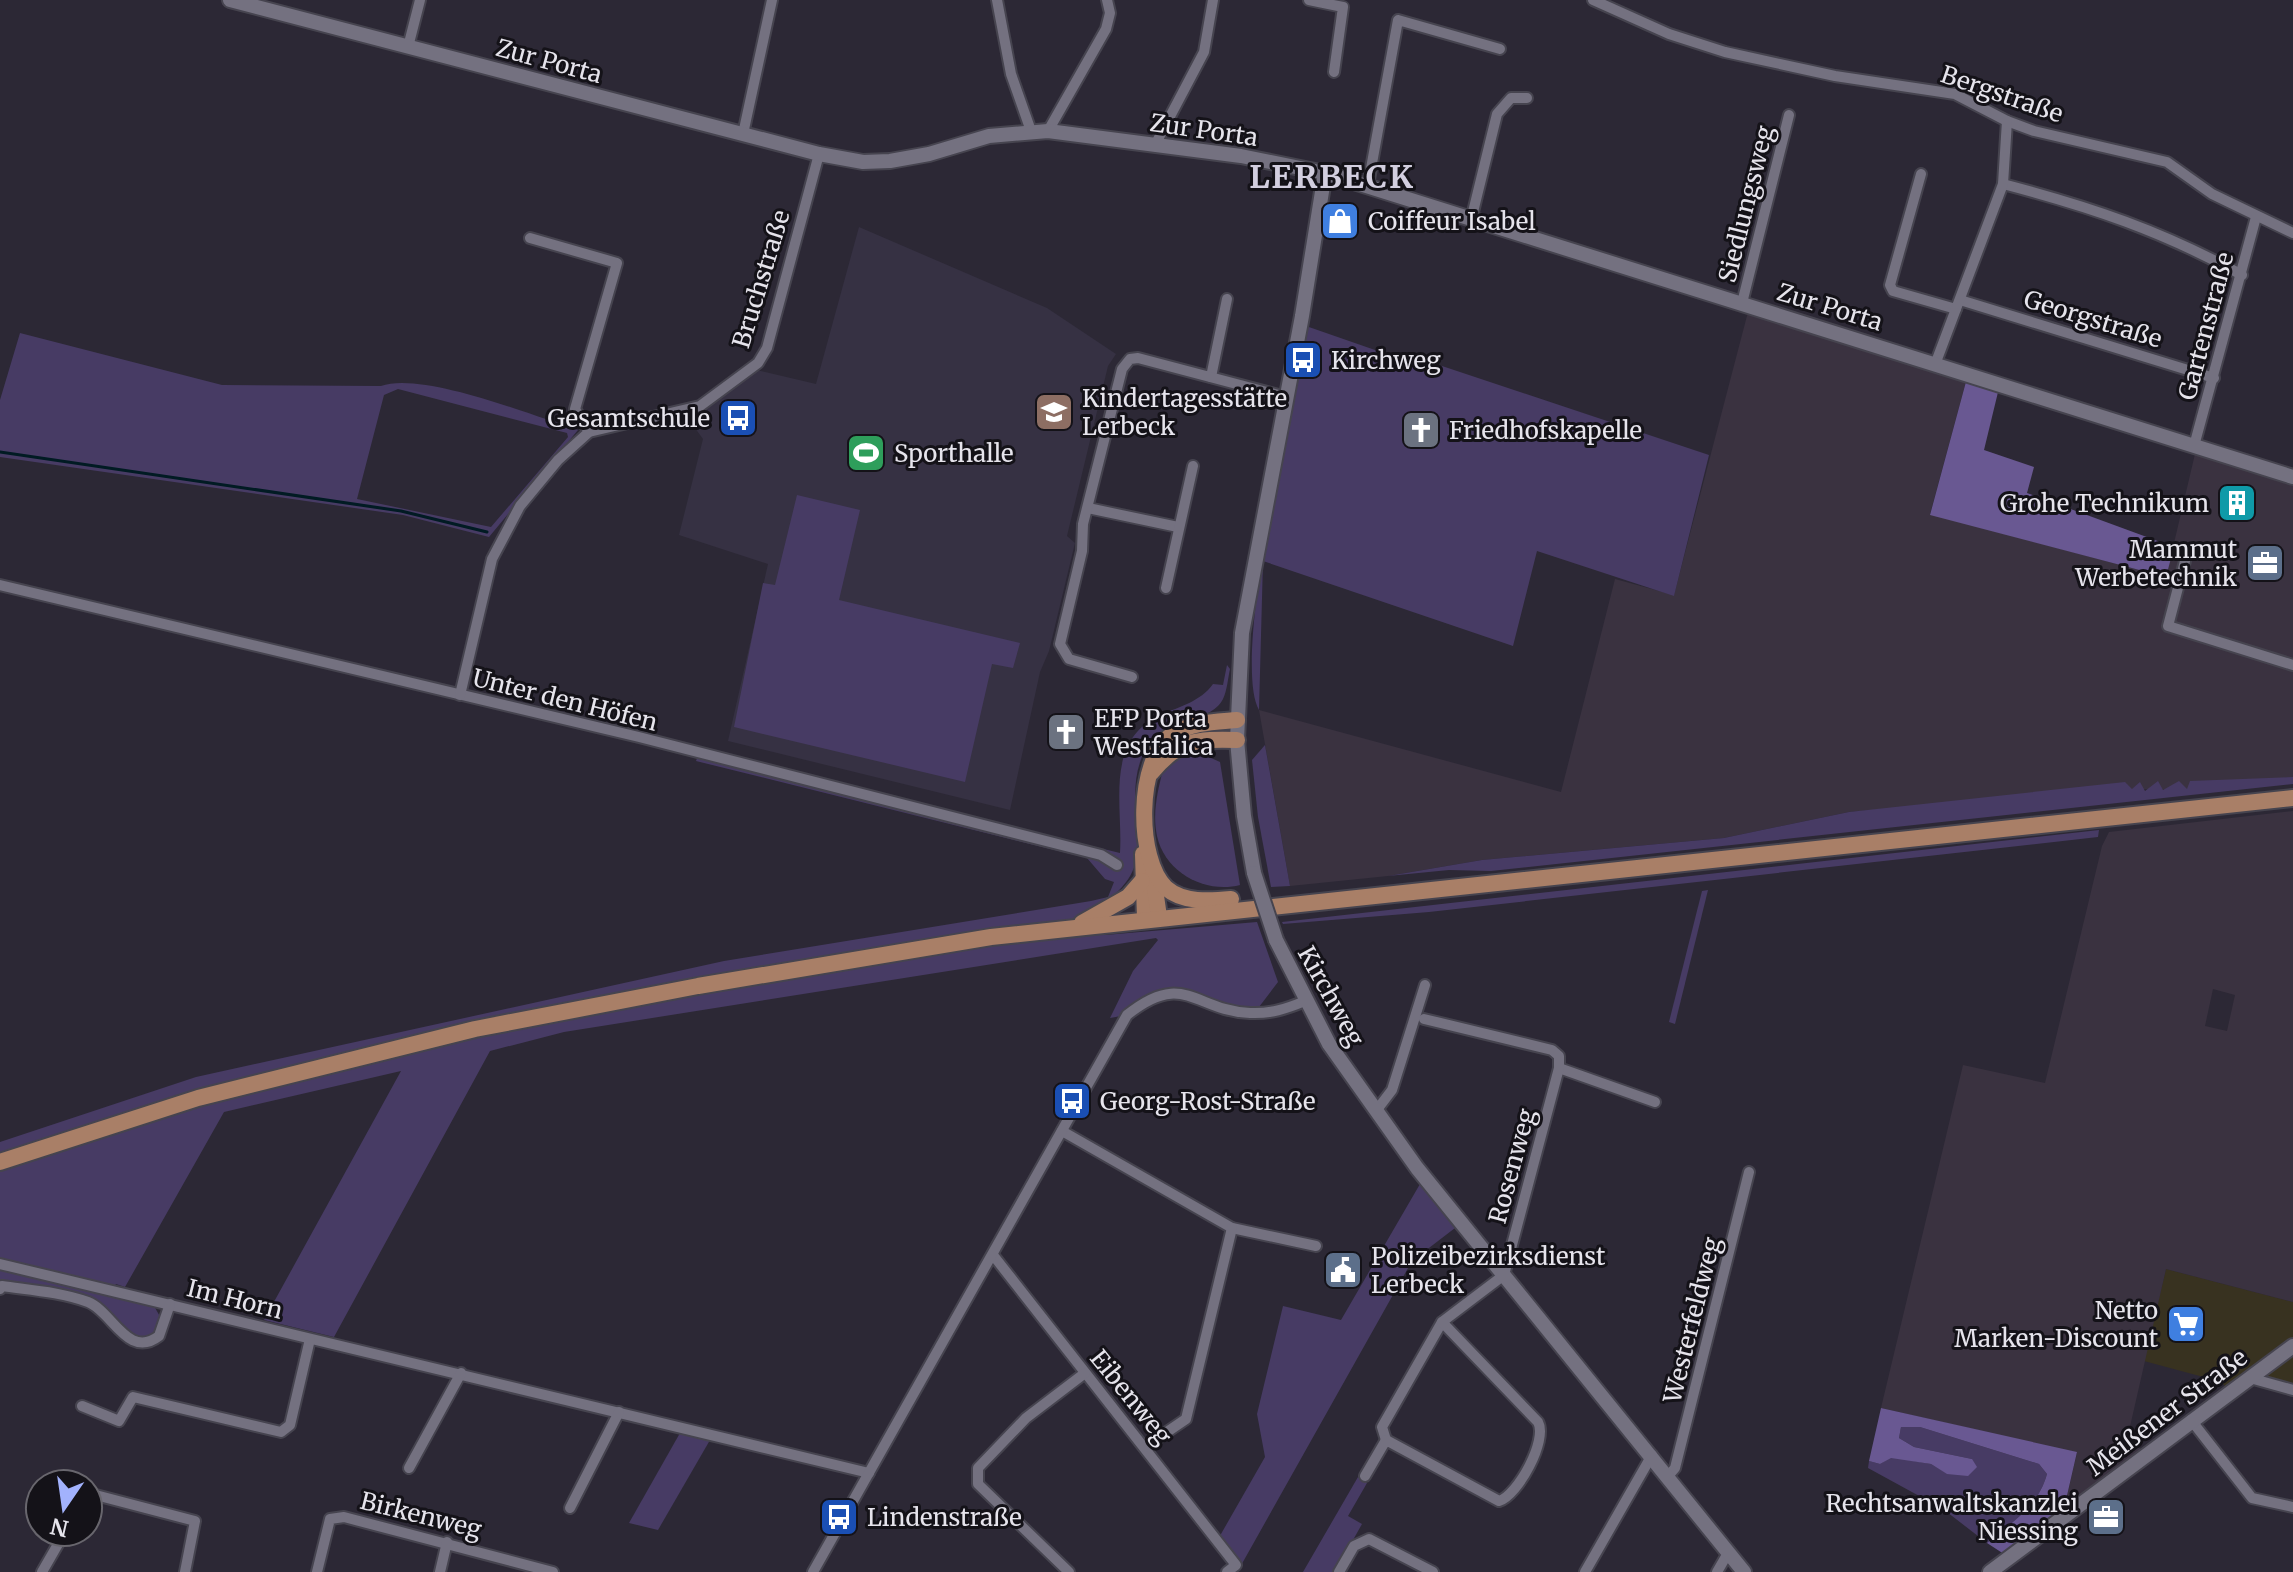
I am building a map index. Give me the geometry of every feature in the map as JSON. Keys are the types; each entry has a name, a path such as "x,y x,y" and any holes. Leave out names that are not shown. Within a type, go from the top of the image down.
{"main road":[{"name":"Zur Porta","path":"230,0 819,154 863,162 929,154 989,136 1048,131 1325,173 1472,216 2293,477"},
{"name":"Kirchweg","path":"1325,173 1242,633 1237,740 1244,816 1254,873 1276,940 1329,1044 1424,1178 1669,1475 1744,1572"},
{"path":"1152,918 1145,824 1148,778 1157,749 1170,736 1190,726 1237,720"},
{"path":"1148,778 1176,747 1193,741 1237,740"},
{"path":"0,1162 198,1098 475,1029 698,986 1078,926 2293,798"},
{"path":"1147,875 1178,896 1191,899 1239,898 1272,905"},
{"path":"1078,926 1128,897 1147,875"},
{"name":"Meißener Straße","path":"1990,1572 2293,1346"}],"street":[{"path":"408,47 420,0"},
{"path":"743,134 772,0"},
{"path":"997,0 1011,74 1031,131"},
{"path":"1048,131 1106,29 1110,13 1107,0"},
{"path":"1155,145 1204,52 1213,0"},
{"path":"1309,0 1343,4 1334,72"},
{"name":"Bergstraße","path":"1593,0 1669,34 1725,52 1835,76 1955,94 2007,121 2167,162 2212,194 2293,233"},
{"path":"1368,185 1398,20 1500,49"},
{"path":"1472,216 1497,114 1511,98 1527,98"},
{"name":"Siedlungsweg","path":"1742,303 1789,115"},
{"path":"1936,362 2003,184 2007,121"},
{"name":"Bruchstraße","path":"460,695 492,559 504,531 558,460 589,432 700,406 758,363 767,348 819,154"},
{"name":"Georgstraße","path":"1921,174 1890,285 1893,291 1958,304 2214,378"},
{"path":"2003,184 2101,210 2166,236 2242,275"},
{"name":"Gartenstraße","path":"2194,446 2256,217"},
{"path":"530,238 617,263 575,409 589,432"},
{"path":"1211,377 1227,299"},
{"path":"1132,677 1069,659 1060,644 1082,551 1088,508 1122,369 1130,359 1138,358 1286,397"},
{"path":"1166,588 1193,466"},
{"path":"1088,508 1178,527"},
{"path":"2185,561 2168,626 2293,665"},
{"name":"Unter den Höfen","path":"0,585 460,695 1101,855 1117,865"},
{"path":"1376,1111 1392,1090 1425,985"},
{"path":"813,1572 1127,1015 1150,996 1180,993 1247,1014 1278,1012 1305,1001"},
{"path":"1424,1019 1552,1050 1559,1056 1559,1068 1655,1102"},
{"name":"Rosenweg","path":"1504,1275 1559,1068"},
{"path":"1062,1131 1232,1228 1316,1246"},
{"name":"Westerfeldweg","path":"1669,1475 1675,1468 1749,1172"},
{"path":"1145,1447 1186,1419 1232,1228"},
{"name":"Eibenweg","path":"993,1255 1145,1447 1232,1568"},
{"name":"Im Horn","path":"0,1264 869,1473"},
{"path":"1442,1322 1538,1422 1543,1435 1514,1492 1499,1501 1386,1440 1382,1427 1442,1322 1504,1275"},
{"path":"0,1289 2,1286 90,1302 131,1340 143,1343 159,1336 170,1304"},
{"path":"82,1406 119,1421 133,1397 281,1432 290,1425 310,1339"},
{"path":"409,1468 461,1373"},
{"path":"1069,1572 978,1484 976,1476 978,1468 1026,1418 1085,1373"},
{"path":"2250,1378 2293,1390"},
{"path":"570,1508 619,1412"},
{"path":"2191,1420 2252,1498 2293,1507"},
{"path":"1365,1476 1386,1440"},
{"path":"1585,1572 1652,1455"},
{"path":"104,1497 195,1521 185,1572"},
{"name":"Birkenweg","path":"317,1572 330,1519 344,1517 553,1572"},
{"path":"1339,1572 1354,1546 1369,1539 1433,1572"},
{"path":"440,1572 447,1542"},
{"path":"42,1572 56,1548"},
{"path":"1717,1572 1728,1553"}],"shaded area":[{"path":"859,227 1047,308 1116,354 1108,366 1067,536 1075,543 1049,651 1040,672 1010,810 728,741 768,564 679,535 703,439 684,413 752,369 816,384"},
{"path":"1748,312 1967,378 1930,514 2166,577 2195,454 2293,486 2293,777 2188,790 2132,789 1849,812 1724,838 1482,860 1388,876 1290,886 1259,710 1561,792 1615,579 1674,595"},
{"path":"1306,326 1421,366 1424,360 1709,455 1674,596 1537,551 1513,646 1263,561 1259,710 1252,682 1258,585"},
{"path":"20,333 222,385 423,385 478,397 578,430 489,537 403,515 0,457 0,400","holes":["398,389 567,433 568,437 491,527 357,499 384,395"]},
{"path":"1967,378 1999,388 1984,450 2034,467 2027,493 2174,547 2166,577 1930,515"},
{"path":"797,495 860,510 839,600 1020,643 1013,668 992,664 965,782 734,727 763,583 775,585"},
{"path":"1227,665 1230,669 1226,692 1217,707 1161,733 1144,752 1137,774 1138,835 1132,872 1120,889 1098,906 1105,935 1257,922 1278,982 1259,1007 1245,1016 1198,1001 1174,998 1151,1002 1110,1018 1133,971 1158,940 1156,938 564,1032 490,1051 334,1337 264,1320 401,1071 224,1112 125,1287 116,1284 109,1292 154,1306 162,1320 155,1335 136,1335 100,1308 73,1296 0,1280 0,1142 196,1077 724,961 1091,901 1108,897 1114,882 1105,879 1087,858 696,761 700,750 1120,853 1120,775 1131,740 1143,726 1161,715 1196,699 1213,684 1223,685"},
{"path":"1265,745 1290,886 1271,887 1258,817 1252,760"},
{"path":"1191,749 1220,762 1240,885 1214,886 1189,878 1169,861 1161,849 1155,809 1164,766"},
{"path":"2293,777 2293,784 1491,871 1449,870 1388,876 1482,860 1724,838 1849,812 2125,782 2132,789 2140,782 2145,791 2158,781 2163,790 2179,781 2187,789 2190,781"},
{"path":"2293,811 2293,1302 2166,1269 2129,1431 2144,1455 2063,1513 2077,1453 1881,1408 1963,1065 2045,1083 2102,846 2109,832","holes":["2213,989 2235,995 2227,1031 2205,1026"]},
{"path":"2099,830 2098,837 1429,912 1282,922"},
{"path":"1708,890 1675,1024 1669,1022 1702,891"},
{"path":"1420,1184 1455,1228 1412,1261 1239,1569 1217,1541 1265,1457 1257,1414 1283,1306 1341,1320"},
{"path":"2166,1269 2293,1302 2293,1388 2250,1378 2228,1391 2222,1382 2144,1361"},
{"path":"1881,1408 2077,1452 2063,1513 2007,1556 1987,1543 2023,1513 2037,1496 2047,1474 2039,1464 1920,1427 1901,1427 1899,1438 1914,1447 1972,1459 1977,1467 1968,1476 1947,1474 1931,1464 1891,1458 1880,1464 1869,1461"},
{"path":"1901,1427 1920,1427 2039,1464 2047,1474 2043,1486 2031,1505 1987,1543 1943,1509 1868,1468 1869,1461 1880,1464 1891,1457 1931,1464 1948,1474 1972,1459 1914,1447 1899,1438"},
{"path":"680,1433 710,1440 658,1530 629,1523"},
{"path":"1358,1477 1367,1483 1348,1516 1362,1524 1335,1572 1303,1572"}],"waterway":[{"path":"0,452 401,511 487,532"}],"place":[{"name":"Coiffeur Isabel","path":"1340,221"},
{"name":"Kirchweg","path":"1303,360"},
{"name":"Kindertagesstätte Lerbeck","path":"1054,412"},
{"name":"Gesamtschule","path":"738,418"},
{"name":"Friedhofskapelle","path":"1421,430"},
{"name":"Sporthalle","path":"866,453"},
{"name":"Grohe Technikum","path":"2237,503"},
{"name":"Mammut Werbetechnik","path":"2265,563"},
{"name":"EFP Porta Westfalica","path":"1066,732"},
{"name":"Georg-Rost-Straße","path":"1072,1101"},
{"name":"Polizeibezirksdienst Lerbeck","path":"1343,1270"},
{"name":"Netto Marken-Discount","path":"2186,1324"},
{"name":"Lindenstraße","path":"839,1517"},
{"name":"Rechtsanwaltskanzlei Niessing","path":"2106,1517"}],"district":[{"name":"LERBECK","path":"1332,177"}]}
